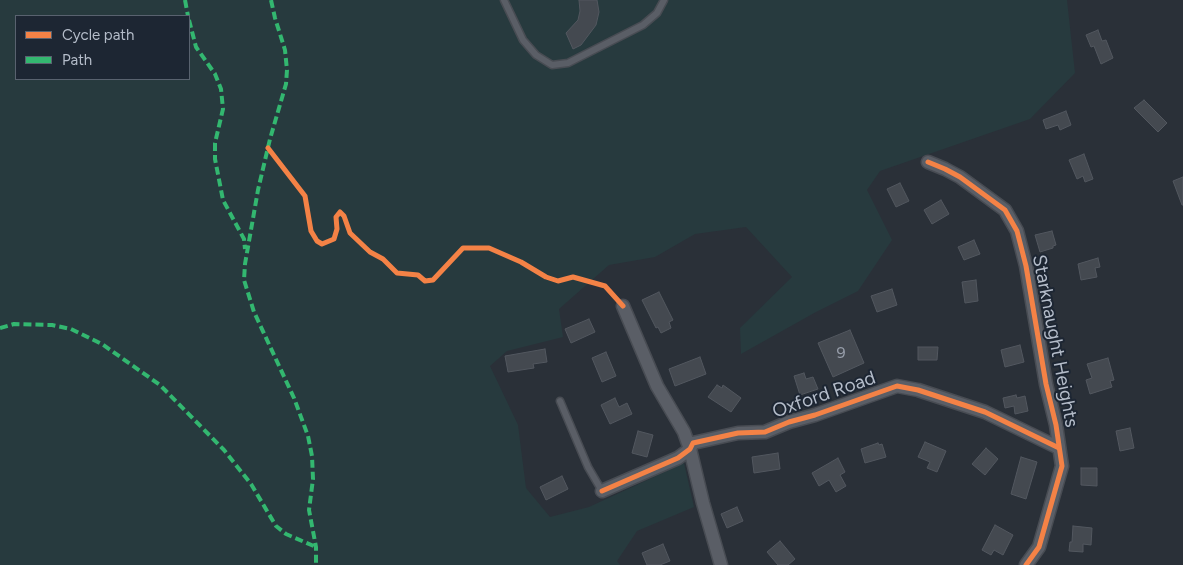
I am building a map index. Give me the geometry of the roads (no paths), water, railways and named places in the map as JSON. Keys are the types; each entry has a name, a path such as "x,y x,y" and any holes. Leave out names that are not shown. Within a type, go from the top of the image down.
{"street":[{"name":"Starknaught Heights","path":"928,162 960,177 1005,210 1018,231 1026,266 1046,384 1056,425 1062,466 1039,547 1026,565"},
{"path":"623,306 657,386 677,419 690,449 721,565"},
{"name":"Oxford Road","path":"602,492 678,458 690,449 693,443 738,433 765,432 789,422 815,415 897,386 918,390 985,412 1059,448"}],"lane":[{"path":"504,0 523,40 536,55 552,65 568,63 643,24 657,13 664,0"},
{"path":"560,401 588,468 602,492"}]}
